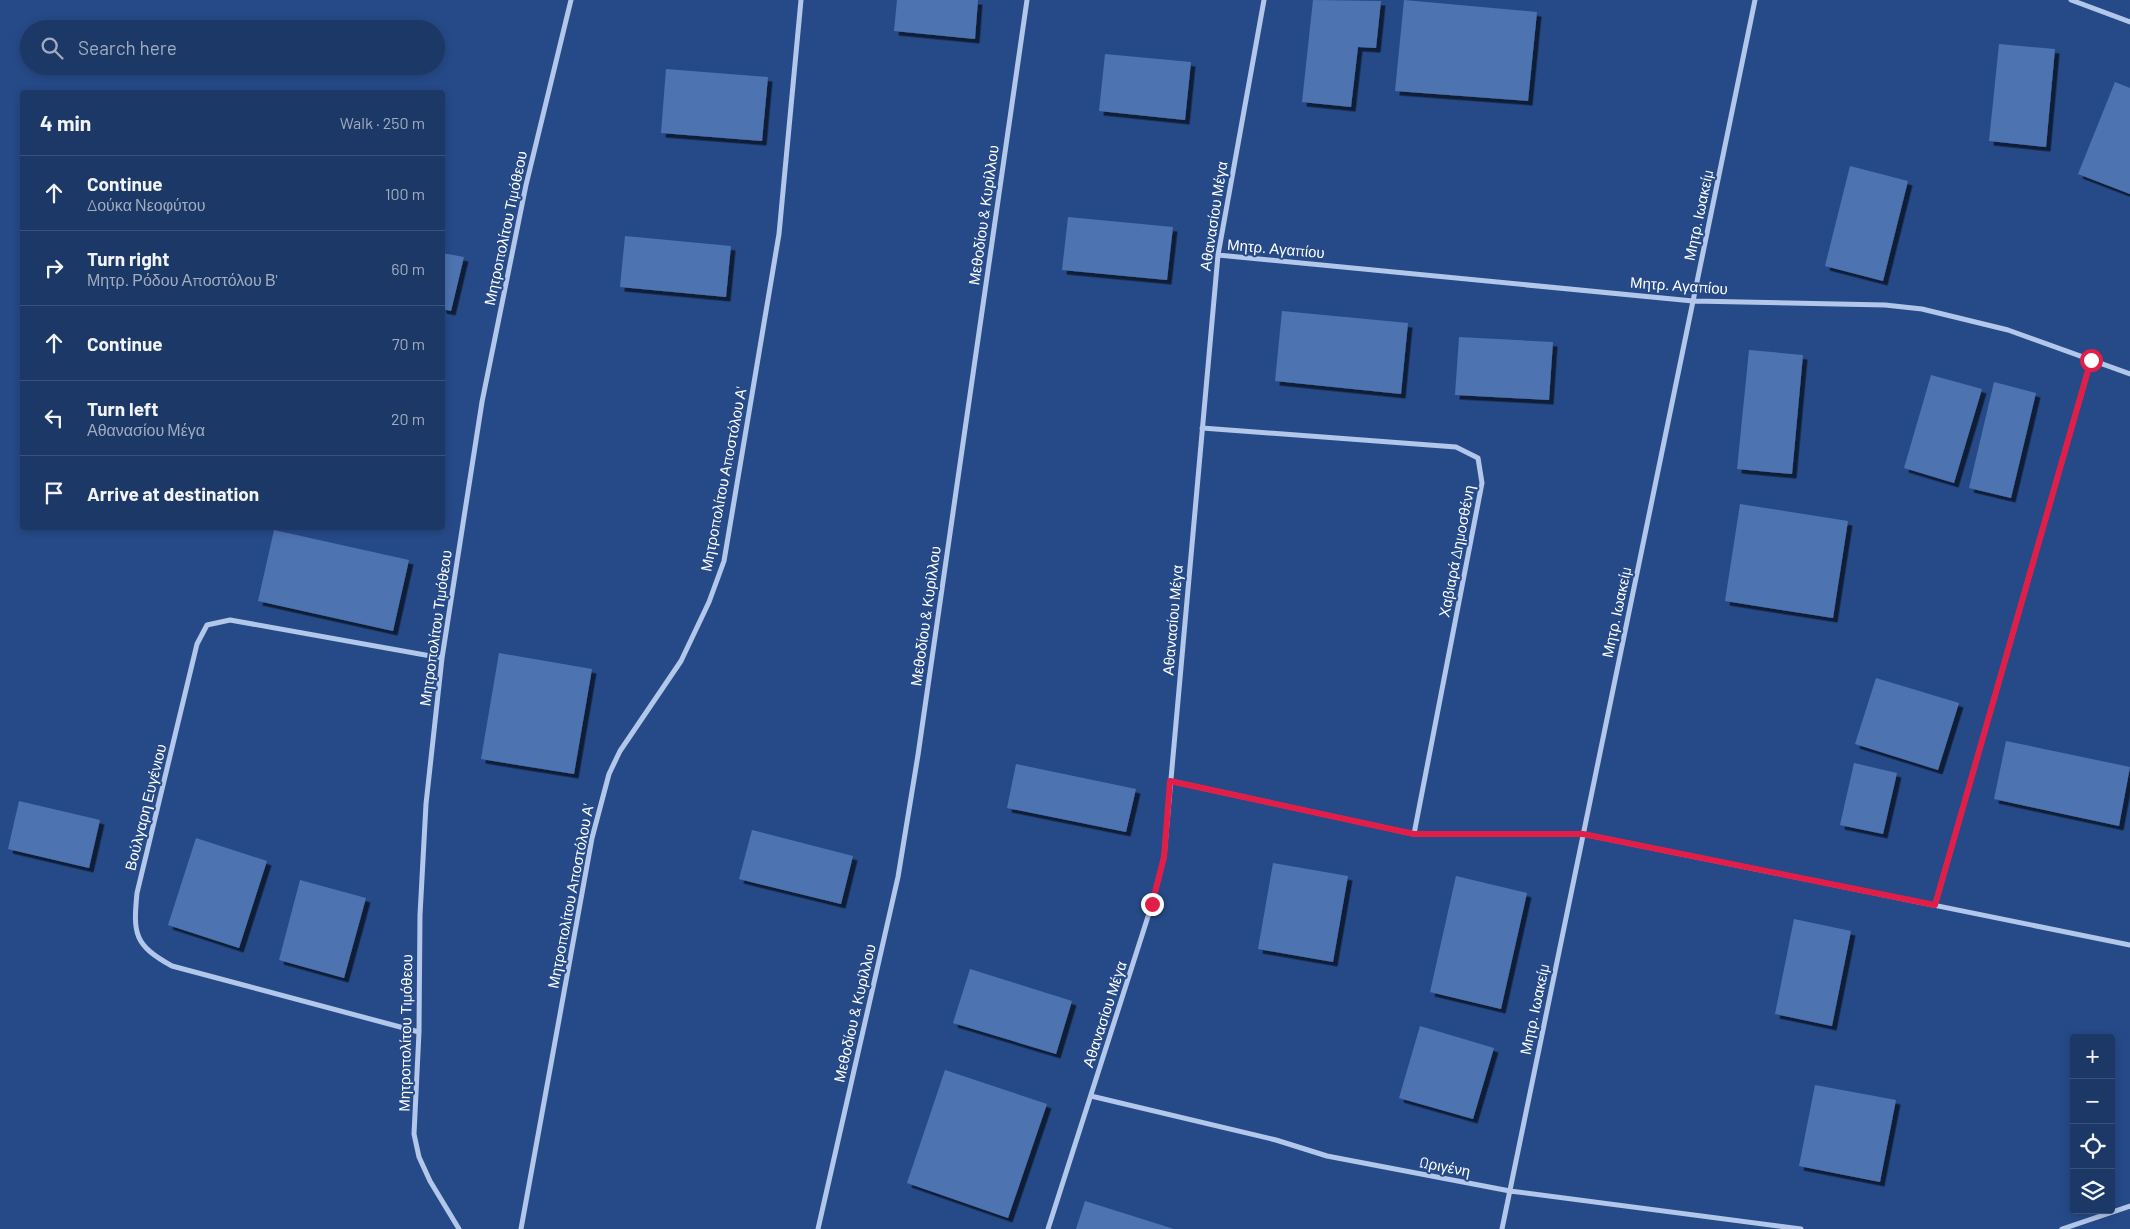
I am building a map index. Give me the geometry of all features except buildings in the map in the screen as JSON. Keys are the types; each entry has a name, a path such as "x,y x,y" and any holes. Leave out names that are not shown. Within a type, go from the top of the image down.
{"street":[{"name":"Μητροπολίτου Τιμόθεου","path":"459,1229 430,1181 414,1134 419,1032 422,861 426,804 442,658 482,402 526,185 571,0"},
{"name":"Μητροπολίτου Αποστόλου Α'","path":"522,1229 592,838 609,774 629,736 681,662 709,602 724,561 779,234 801,0"},
{"name":"Μεθοδίου & Κυρίλλου","path":"818,1229 898,877 917,764 1027,0"},
{"name":"Αθανασίου Μέγα","path":"1048,1229 1152,904 1164,857 1218,255 1264,0"},
{"name":"Μητρ. Ιωακείμ","path":"1502,1229 1755,0"},
{"path":"2071,0 2130,22"},
{"name":"Μητρ. Αγαπίου","path":"1218,255 1693,300 1885,305 1922,309 2008,330 2130,374"},
{"path":"1935,905 2091,360"},
{"name":"Χαβιαρά Δημοσθένη","path":"1202,428 1456,447 1478,458 1482,483 1414,834"},
{"name":"Βούλγαρη Ευγένιου","path":"419,1032 172,966 151,955 144,948 139,940 134,920 137,893 197,644 207,625 230,620 442,658"},
{"path":"1170,781 1414,834 1583,834 2130,945"},
{"name":"Ωριγένη","path":"1091,1096 1276,1140 1327,1156 1510,1191 1801,1229"},
{"path":"2062,1229 2130,1206"}],"route":[{"path":"1152,904 1164,857 1170,781 1414,834 1583,834 1935,905 2091,360"}]}
